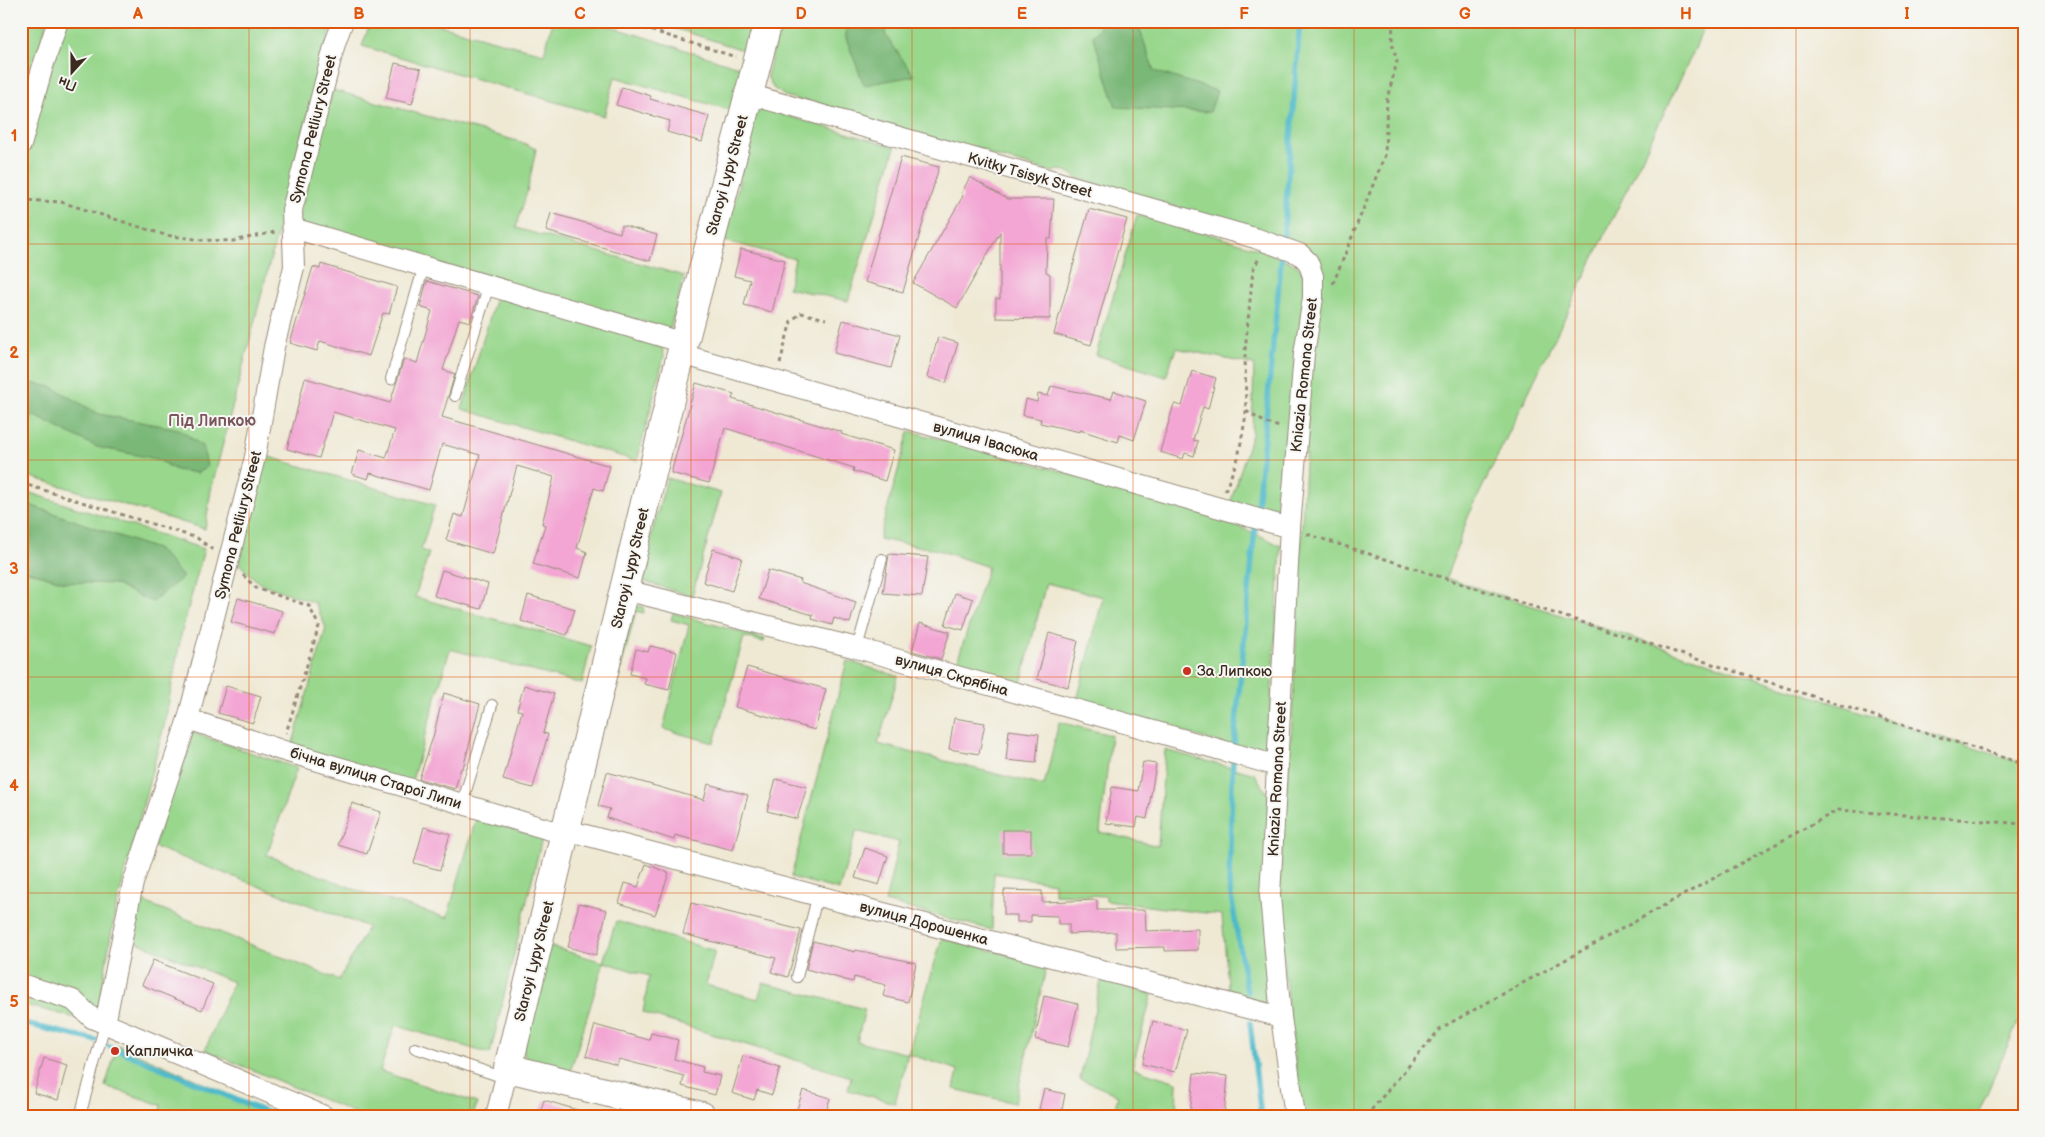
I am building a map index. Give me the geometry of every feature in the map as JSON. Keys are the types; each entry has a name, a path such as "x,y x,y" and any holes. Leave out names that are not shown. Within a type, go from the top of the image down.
{"street":[{"path":"21,145 42,69 58,21"},
{"name":"Symona Petliury Street","path":"105,1024 133,883 188,719 255,457 274,347 294,267 292,210 335,43 344,21"},
{"name":"Staroyi Lypy Street","path":"496,1116 625,590 682,348 768,21"},
{"name":"Kvitky Tsisyk Street","path":"748,94 1270,243 1300,254 1308,262"},
{"name":"вулиця Івасюка","path":"292,228 489,285 776,380 1290,528"},
{"name":"Kniazia Romana Street","path":"1296,1116 1281,1017 1270,896 1290,528 1304,354 1312,298 1313,276 1308,262"},
{"name":"вулиця Скрябіна","path":"625,590 857,648 1278,766"},
{"name":"бічна вулиця Старої Липи","path":"188,719 281,750 550,830 566,830"},
{"name":"вулиця Дорошенка","path":"566,830 818,894 1281,1017"},
{"path":"21,984 73,1000 92,1018 324,1116"},
{"path":"506,1073 702,1116"}],"lane":[{"path":"391,379 424,266"},
{"path":"455,396 489,285"},
{"path":"857,648 882,559"},
{"path":"462,804 492,706"},
{"path":"797,977 818,894"},
{"path":"80,1116 105,1024"},
{"path":"415,1048 506,1073"}],"path":[{"path":"622,21 756,63"},
{"path":"1330,291 1385,155 1387,99 1397,62 1392,42 1393,21"},
{"path":"21,200 61,202 165,235 202,240 233,241 292,228"},
{"path":"1219,508 1238,458 1246,411 1245,351 1253,270 1270,243"},
{"path":"776,380 791,321 801,314 826,319"},
{"path":"1246,411 1278,427 1298,428"},
{"path":"1290,528 2024,764"},
{"path":"1366,1116 1441,1028 1838,810 2024,824"}],"green space":[{"path":"21,21 47,21 21,108"},
{"path":"67,21 332,21 211,490 205,529 21,474 21,160"},
{"path":"371,21 425,21 544,54 553,21 594,21 745,69 733,111 615,77 604,116 362,46"},
{"path":"652,21 754,21 746,51"},
{"path":"781,21 1705,21 1695,49 1468,517 1446,578 2024,764 2024,1008 1977,1116 1302,1116 1284,970 1279,888 1292,722 1310,365 1323,272 1317,255 1301,243 1077,178 1065,171 1052,172 991,155 971,146 963,147 785,96 773,88 767,76"},
{"path":"846,21 887,21 885,34 914,76 864,85 846,38"},
{"path":"1104,21 1154,21 1139,27 1154,71 1217,91 1210,112 1116,107 1093,36"},
{"path":"333,90 521,142 536,149 528,188 516,228 684,276 670,329 297,224"},
{"path":"760,108 895,147 848,301 788,288 795,259 725,241 756,112"},
{"path":"1137,215 1249,246 1272,254 1301,269 1305,285 1282,518 1230,504 1252,434 1254,365 1176,348 1166,377 1096,355"},
{"path":"496,297 655,343 662,348 664,356 637,461 462,409"},
{"path":"21,381 52,387 99,414 179,429 203,447 207,467 197,473 176,470 157,459 97,447 35,416 21,424"},
{"path":"909,431 1150,497 1233,525 1281,546 1268,752 1262,755 1077,701 1103,597 1046,583 1020,687 954,671 988,567 938,550 879,539"},
{"path":"266,456 435,505 421,550 429,553 415,597 591,646 582,684 450,649 411,784 292,746 326,628 315,603 259,583 239,564 240,550"},
{"path":"667,478 721,493 692,596 639,580"},
{"path":"21,490 204,549 181,635 165,722 115,911 96,1023 21,1004"},
{"path":"21,502 159,550 183,577 152,602 114,584 65,582 21,569"},
{"path":"636,605 643,607 644,613 636,611 605,728 601,726 632,608"},
{"path":"673,613 765,639 764,642 744,637 714,743 663,729 689,625 671,620"},
{"path":"847,661 898,676 878,744 1044,786 1059,722 1111,735 1100,832 1158,846 1165,750 1255,774 1268,795 1272,998 1269,1004 1229,996 1222,915 1106,901 1106,896 1054,894 1054,883 994,873 992,930 885,902 899,842 856,831 839,890 791,877"},
{"path":"190,732 297,768 267,855 362,892 447,918 476,819 542,838 490,1054 395,1025 380,1071 477,1103 473,1116 362,1116 205,1050 233,982 137,942 135,933 137,899 339,980 368,927 154,847"},
{"path":"616,921 715,951 706,985 758,999 763,983 865,1009 857,1042 908,1054 895,1103 848,1090 851,1077 643,1013 649,976 604,962 570,1072 525,1057 523,1050 549,946 603,962"},
{"path":"942,938 1047,965 1015,1103 954,1089 958,1070 908,1054"},
{"path":"1101,980 1152,994 1132,1068 1177,1082 1176,1116 1113,1116 1118,1095 1080,1079"},
{"path":"118,1045 277,1116 160,1116 161,1105 105,1086"}],"building":[{"path":"395,63 421,69 412,104 386,98"},
{"path":"622,87 651,96 650,99 709,116 702,142 667,132 670,121 616,105"},
{"path":"901,157 939,167 903,292 865,282"},
{"path":"970,177 1007,199 1054,199 1051,239 1047,239 1046,272 1050,274 1050,319 996,318 996,298 1000,299 1000,232 957,308 913,283 963,196 961,194"},
{"path":"1089,209 1127,219 1091,345 1054,334"},
{"path":"551,213 620,233 622,225 657,235 650,261 546,231"},
{"path":"741,249 785,260 772,312 744,305 750,280 734,276"},
{"path":"321,264 397,287 389,314 383,313 369,356 320,341 317,351 290,343 313,267 320,269"},
{"path":"427,281 478,296 470,322 459,319 443,370 455,374 442,417 610,466 603,491 594,488 577,548 587,552 580,578 533,564 545,525 542,524 554,477 517,466 493,554 446,540 454,514 463,517 480,455 442,444 429,490 370,473 368,479 352,474 359,450 386,458 395,430 333,412 319,458 287,449 305,378 390,403 404,359 417,363 432,311 420,307"},
{"path":"843,320 900,335 891,368 834,353"},
{"path":"938,337 958,343 946,383 927,377"},
{"path":"1192,371 1216,378 1208,409 1203,407 1193,440 1198,441 1194,456 1185,453 1183,459 1160,452 1174,404 1182,406"},
{"path":"696,383 734,394 732,399 842,432 841,434 894,450 885,481 853,471 854,468 725,428 709,483 671,473"},
{"path":"1051,386 1111,399 1114,391 1146,401 1134,440 1120,435 1118,442 1080,430 1080,432 1040,423 1041,419 1023,415 1026,399 1037,402 1038,394 1048,396"},
{"path":"713,549 742,558 732,591 703,582"},
{"path":"889,554 928,557 922,596 883,593"},
{"path":"442,570 488,584 481,609 434,596"},
{"path":"768,570 801,580 800,583 856,602 850,623 834,618 832,625 812,619 813,615 759,599"},
{"path":"955,593 973,599 963,630 945,625"},
{"path":"528,595 575,609 567,635 521,621"},
{"path":"238,598 282,611 275,634 231,622"},
{"path":"920,623 950,632 941,659 912,651"},
{"path":"1049,633 1078,641 1068,687 1037,679"},
{"path":"650,646 677,652 669,690 644,684 646,678 630,674 636,649 648,652"},
{"path":"747,667 826,689 815,730 735,707"},
{"path":"524,685 554,694 543,733 548,734 533,788 503,780 522,711 517,710"},
{"path":"226,686 261,696 253,723 218,713"},
{"path":"444,693 480,704 463,768 461,768 455,789 419,779 433,737"},
{"path":"954,718 985,723 979,754 949,749"},
{"path":"1009,730 1039,734 1036,763 1006,760"},
{"path":"1143,762 1156,764 1147,819 1138,817 1136,827 1106,823 1112,787 1138,791"},
{"path":"607,772 704,800 708,784 748,795 733,850 675,835 674,840 607,818 610,809 598,806"},
{"path":"776,779 807,787 797,819 767,811"},
{"path":"352,803 381,812 367,854 338,845"},
{"path":"424,827 450,834 440,870 414,863"},
{"path":"1003,830 1031,830 1031,853 1003,853"},
{"path":"865,848 888,856 879,885 855,878"},
{"path":"646,864 669,873 655,915 619,903 625,883 638,887"},
{"path":"1004,890 1042,891 1042,902 1097,900 1097,910 1145,910 1146,931 1198,929 1198,950 1165,951 1165,947 1116,948 1116,932 1069,934 1069,924 1058,924 1058,916 1031,915 1031,922 1017,922 1017,915 1004,915"},
{"path":"579,903 607,910 596,955 568,947"},
{"path":"691,903 801,930 788,977 771,972 776,958 683,934"},
{"path":"813,941 855,952 856,950 916,963 908,1002 883,996 886,985 854,977 853,982 806,969"},
{"path":"153,960 213,984 202,1010 142,985"},
{"path":"1044,996 1078,1004 1068,1047 1035,1039"},
{"path":"1153,1021 1187,1030 1175,1072 1142,1064"},
{"path":"595,1025 649,1040 651,1033 678,1040 674,1059 703,1067 702,1072 720,1076 715,1095 682,1086 684,1076 619,1059 617,1065 586,1056"},
{"path":"743,1056 780,1068 772,1095 757,1090 754,1100 732,1093"},
{"path":"44,1058 67,1065 58,1100 34,1093"},
{"path":"1194,1073 1228,1076 1224,1116 1190,1116"},
{"path":"1044,1089 1065,1094 1061,1115 1039,1109"},
{"path":"803,1090 830,1098 825,1116 806,1116 796,1113"},
{"path":"544,1100 584,1112 584,1116 539,1116"}],"waterway":[{"path":"1283,243 1300,21"},
{"path":"1247,992 1229,883 1233,754 1282,253"},
{"path":"21,1023 95,1040"},
{"path":"1250,1023 1261,1116"},
{"path":"109,1046 275,1116"}],"place":[{"name":"За Липкою","path":"1187,671"},
{"name":"Капличка","path":"115,1051"}],"district":[{"name":"Під Липкою","path":"212,420"}]}
